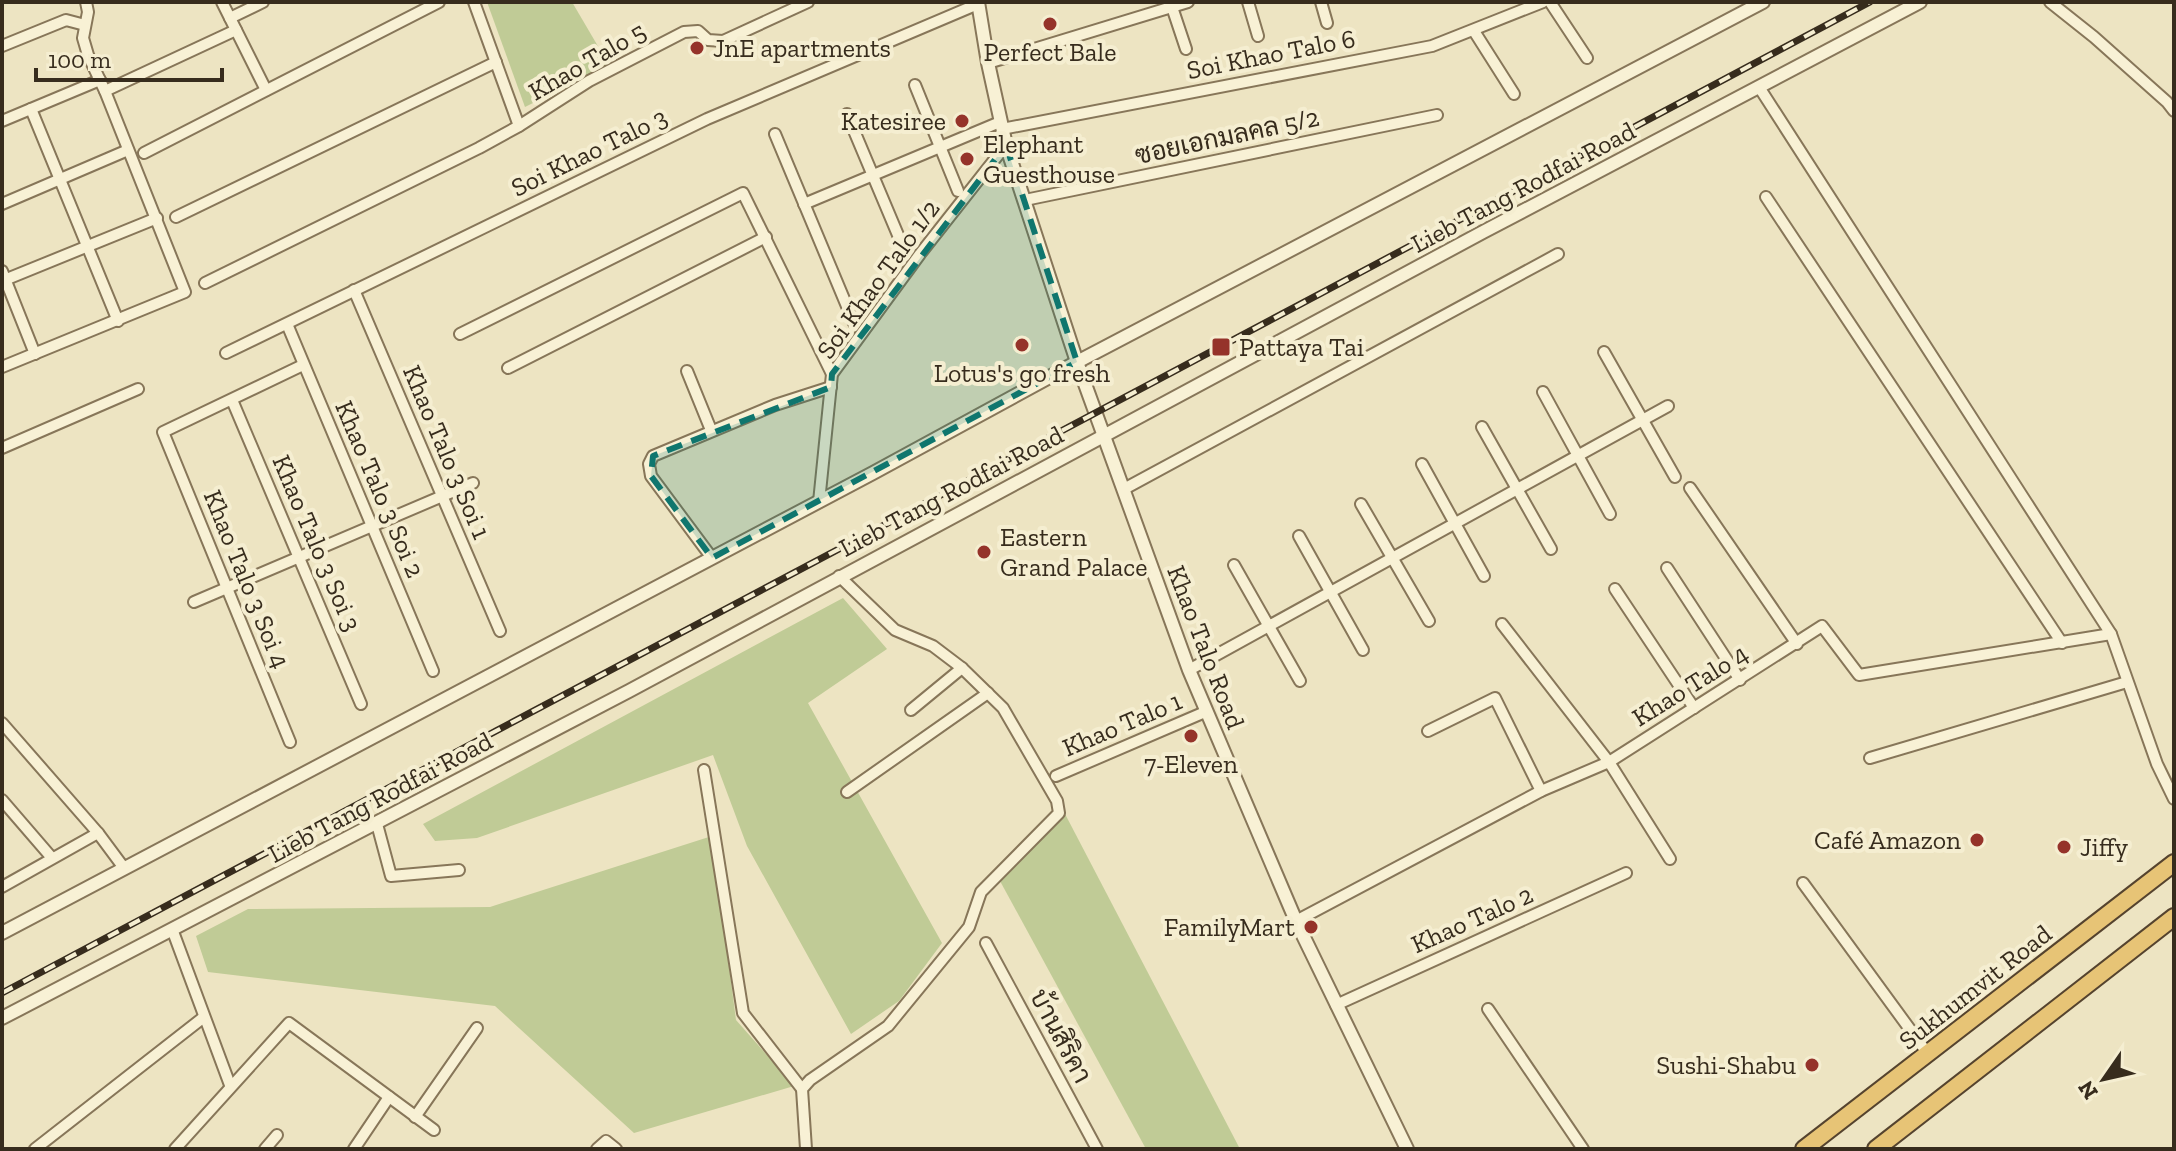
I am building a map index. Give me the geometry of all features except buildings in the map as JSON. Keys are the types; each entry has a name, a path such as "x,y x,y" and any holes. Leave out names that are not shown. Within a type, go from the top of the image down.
{"highway":[{"name":"Sukhumvit Road","path":"1804,1149 2174,863"},
{"path":"1876,1149 2174,917"}],"street":[{"path":"2,367 185,292 88,55 83,38 88,12 86,2"},
{"path":"222,2 266,90"},
{"path":"230,18 263,2"},
{"path":"144,153 439,2"},
{"path":"474,2 519,126"},
{"name":"Khao Talo 5","path":"205,283 519,126 589,81 684,32 698,31 708,40 723,41 808,2"},
{"path":"988,63 1188,2"},
{"path":"1248,2 1258,36"},
{"path":"1321,2 1327,23"},
{"name":"Soi Khao Talo 6","path":"804,204 941,147 1001,126 1432,46 1543,2"},
{"path":"1550,2 1587,58"},
{"name":"Lieb Tang Rodfai Road","path":"2,933 1763,2"},
{"name":"Lieb Tang Rodfai Road","path":"2,1018 629,691 839,576 1920,2"},
{"path":"2050,2 2094,37 2174,111"},
{"name":"Khao Talo Road","path":"978,3 1006,145 1077,362 1189,670 1296,921 1407,1149"},
{"name":"Soi Khao Talo 3","path":"226,353 707,119 978,3"},
{"path":"1172,7 1186,49"},
{"path":"2,46 66,20 85,25"},
{"path":"105,91 236,30"},
{"path":"1474,31 1514,94"},
{"path":"176,217 496,62"},
{"path":"2,121 100,80"},
{"path":"915,85 958,191"},
{"path":"1759,87 2111,634 2157,764 2174,799"},
{"path":"31,109 118,321"},
{"path":"847,114 906,254"},
{"name":"ซอยเอกมลคล 5/2","path":"1025,200 1437,115"},
{"path":"775,134 854,323"},
{"name":"Soi Khao Talo 1/2","path":"819,502 832,374 920,254 1006,145"},
{"path":"2,204 128,150"},
{"path":"460,334 743,193 832,374"},
{"path":"1766,197 2062,643"},
{"path":"35,354 3,277 157,218"},
{"path":"508,368 766,237"},
{"path":"1124,489 1558,254"},
{"name":"Khao Talo 3 Soi 1","path":"354,290 500,631"},
{"name":"Khao Talo 3 Soi 2","path":"287,324 433,671"},
{"path":"1604,352 1675,477"},
{"path":"232,400 303,365"},
{"path":"687,371 711,430"},
{"path":"712,558 651,476 649,464 653,456 775,405 831,387"},
{"path":"2,448 138,389"},
{"path":"1543,392 1610,514"},
{"name":"Khao Talo 3 Soi 4","path":"232,400 163,432 290,742"},
{"name":"Khao Talo 3 Soi 3","path":"232,400 361,704"},
{"path":"1189,670 1668,406"},
{"path":"1482,427 1551,549"},
{"path":"1422,464 1484,576"},
{"path":"194,602 473,483"},
{"path":"1690,488 1797,644"},
{"path":"1361,504 1429,621"},
{"path":"1299,536 1363,650"},
{"path":"1234,565 1300,681"},
{"path":"1667,568 1740,680"},
{"path":"802,1089 810,1080 888,1026 969,927 981,892 1059,813 1057,801 1003,708 962,668 933,646 895,630 839,576"},
{"path":"1615,589 1694,708"},
{"path":"1502,624 1609,762 1670,859"},
{"name":"Khao Talo 4","path":"1296,921 1541,791 1609,762 1822,626 1859,675 2111,634"},
{"path":"911,710 962,668"},
{"path":"1870,758 2127,682"},
{"path":"847,792 988,693"},
{"path":"1428,731 1495,698 1541,791"},
{"name":"Khao Talo 1","path":"1056,776 1205,712"},
{"path":"2,723 98,833 124,868"},
{"path":"704,770 743,1013 802,1089 806,1149"},
{"path":"2,800 52,858"},
{"path":"377,824 391,876 459,870"},
{"path":"2,887 98,833"},
{"name":"Khao Talo 2","path":"1336,1005 1626,873"},
{"path":"1803,883 1928,1054"},
{"path":"172,929 230,1085"},
{"name":"บ้านสิริคา","path":"986,943 1097,1149"},
{"path":"1488,1009 1583,1149"},
{"path":"35,1149 204,1017"},
{"path":"175,1149 289,1023 434,1130"},
{"path":"415,1117 477,1028"},
{"path":"354,1149 389,1097"},
{"path":"265,1149 277,1135"},
{"path":"597,1149 606,1141 616,1149"}],"highlighted area":[{"path":"1006,145 1077,362 712,558 651,476 653,456 831,387 832,374"}],"green space":[{"path":"487,2 572,2 609,65 525,107"},
{"path":"843,598 887,649 808,703 942,943 899,1001 851,1034 747,846 713,755 477,838 435,841 423,824"},
{"path":"1064,812 1240,1149 1146,1149 1000,881"},
{"path":"712,836 736,1020 794,1086 634,1133 495,1006 208,972 196,936 248,909 490,907"}],"railway":[{"path":"2,993 1870,2"}],"place":[{"name":"Perfect Bale","path":"1050,24"},
{"name":"JnE apartments","path":"697,48"},
{"name":"Katesiree","path":"962,121"},
{"name":"Elephant Guesthouse","path":"967,159"},
{"name":"Lotus's go fresh","path":"1022,345"},
{"name":"Pattaya Tai","path":"1221,347"},
{"name":"Eastern Grand Palace","path":"984,552"},
{"name":"7-Eleven","path":"1191,736"},
{"name":"Café Amazon","path":"1977,840"},
{"name":"Jiffy","path":"2064,847"},
{"name":"FamilyMart","path":"1311,927"},
{"name":"Sushi-Shabu","path":"1812,1065"}]}
